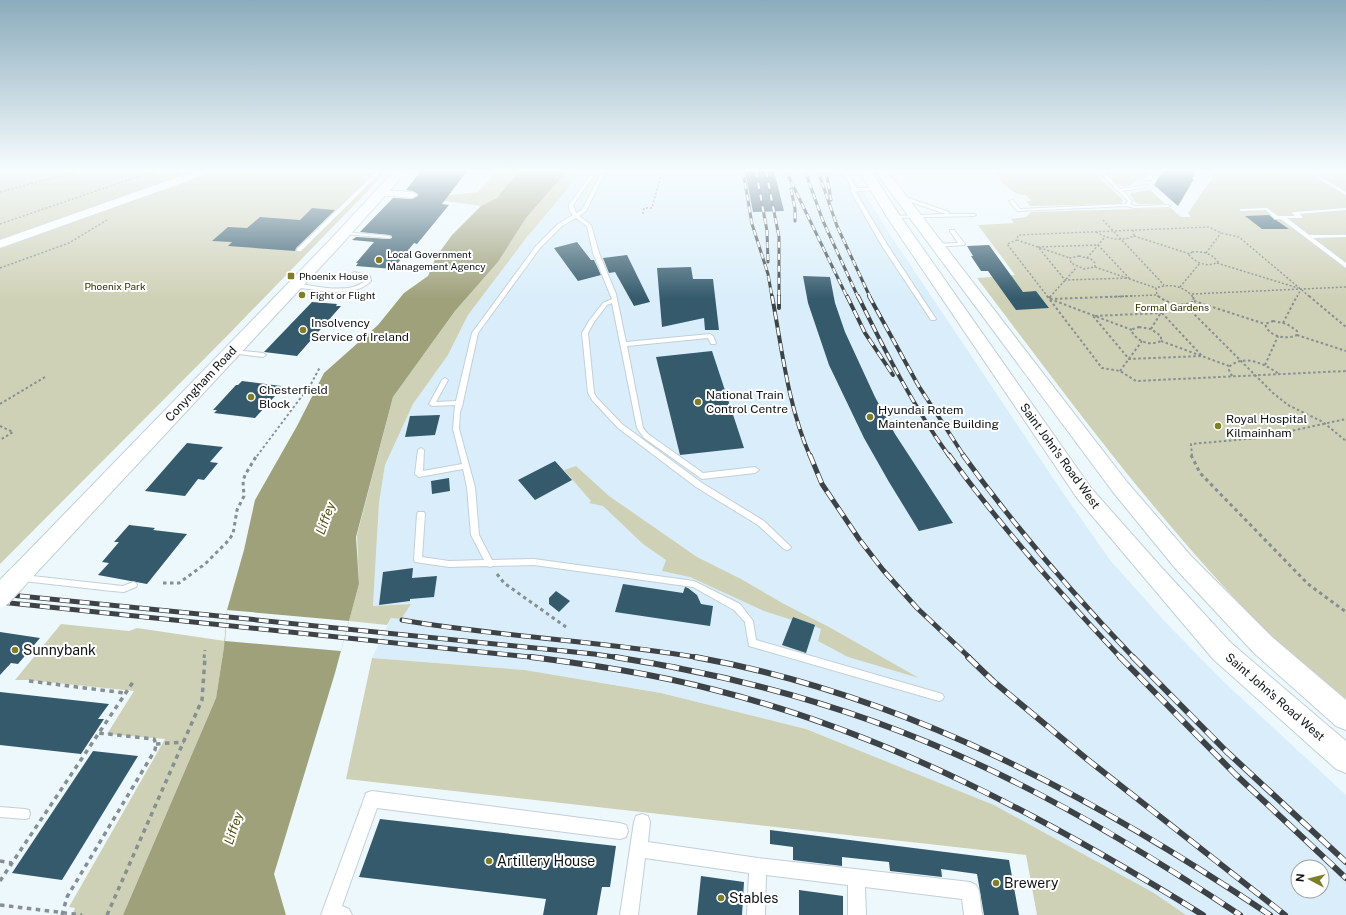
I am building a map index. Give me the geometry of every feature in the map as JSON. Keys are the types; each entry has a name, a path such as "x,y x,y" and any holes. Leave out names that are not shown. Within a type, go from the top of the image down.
{"main road":[{"name":"Conyngham Road","path":"0,596 362,214"},
{"name":"Saint John's Road West","path":"901,214 937,246 1120,487 1183,562 1263,646 1346,717"},
{"name":"Saint John's Road West","path":"903,214 904,217 1084,493 1154,575 1222,651 1346,759"}],"street":[{"path":"0,244 86,214"},
{"path":"335,914 372,799 620,831"},
{"path":"629,915 642,822"},
{"path":"638,849 758,866 970,891 973,915"},
{"path":"756,915 758,866"},
{"path":"856,877 857,915"}],"lane":[{"path":"299,250 336,214"},
{"path":"490,564 475,535 471,487 456,429 475,333 538,247 560,225 580,214"},
{"path":"866,214 885,246 933,319"},
{"path":"951,214 955,215"},
{"path":"1272,214 1277,218 1300,217 1296,214"},
{"path":"904,217 974,215"},
{"path":"576,216 589,224 596,253 614,300 640,428 646,436 702,476 755,470"},
{"path":"1282,217 1346,266"},
{"path":"937,246 962,244 952,231"},
{"path":"344,233 389,237"},
{"path":"1308,237 1346,236"},
{"path":"294,285 348,290 360,288 368,281 368,277 354,274"},
{"path":"614,300 605,304 585,332 591,393 594,399 626,430 699,485 762,523 787,547"},
{"path":"624,344 710,336 712,343"},
{"path":"232,352 263,355"},
{"path":"445,380 432,404 460,403"},
{"path":"421,450 419,474 466,466"},
{"path":"421,514 418,560 445,564 534,562 694,584 737,607 749,621 752,643 939,697"},
{"path":"18,577 124,589 133,585"},
{"path":"0,812 25,814"}],"path":[{"path":"0,224 30,214"},
{"path":"0,268 69,243 111,218"},
{"path":"1103,220 1165,285"},
{"path":"1017,240 1018,235 1209,227 1221,233 1239,237 1346,327"},
{"path":"1133,230 1134,236"},
{"path":"1096,232 1105,237 1122,240 1134,236 1190,254 1195,252 1206,253 1216,258 1217,263"},
{"path":"1206,253 1221,233"},
{"path":"1087,258 1105,237"},
{"path":"1095,267 1096,265 1093,261 1087,258 1075,256 1070,258 1017,240 1007,244 1102,368 1120,371 1136,381 1346,372"},
{"path":"1038,247 1098,245 1129,278"},
{"path":"1038,247 1065,280"},
{"path":"1190,254 1190,257 1200,263 1208,265 1217,263 1301,289"},
{"path":"1070,258 1071,264 1077,267 1088,269 1095,267 1156,288 1165,285 1180,287 1192,294 1346,287"},
{"path":"1180,287 1200,263"},
{"path":"1049,299 1077,267"},
{"path":"1065,280 1129,278"},
{"path":"1156,288 1157,295"},
{"path":"1283,323 1301,289"},
{"path":"1192,294 1194,301"},
{"path":"1049,299 1157,295 1168,302 1184,304 1194,301 1265,324 1274,321 1283,323 1294,329 1298,333 1297,335"},
{"path":"1049,299 1132,330 1139,327 1151,329 1161,336 1161,341"},
{"path":"1151,329 1168,302"},
{"path":"1184,304 1273,393 1288,405 1323,422 1346,441"},
{"path":"1094,316 1162,313 1202,356"},
{"path":"1094,316 1129,359"},
{"path":"1265,324 1266,329 1278,336 1292,338 1297,335 1346,351"},
{"path":"1132,330 1134,337 1142,341 1156,343 1161,341 1229,366"},
{"path":"1265,365 1278,336"},
{"path":"1120,371 1142,341"},
{"path":"1129,359 1202,356"},
{"path":"1229,366 1232,363 1242,361 1265,365 1280,374"},
{"path":"1229,366 1232,376"},
{"path":"162,583 178,583 205,564 228,541 233,534 237,510 244,496 243,481 245,475 256,457 312,384 320,367"},
{"path":"0,404 45,377"},
{"path":"1346,419 1323,422 1267,436 1208,441 1191,444 1191,455 1200,473 1308,584 1346,612"},
{"path":"0,426 13,432 0,440"},
{"path":"490,564 504,583 566,627"},
{"path":"107,915 202,700 205,650"},
{"path":"29,681 126,693"},
{"path":"0,881 133,682"},
{"path":"63,914 67,897 155,750 156,744 154,739 98,733"},
{"path":"156,744 184,742"},
{"path":"0,861 12,863"},
{"path":"0,905 63,914 82,915"}],"shaded area":[{"path":"547,214 877,214 1061,490 1110,560 1169,626 1226,684 1346,795 1346,915 1186,915 1154,893 994,805 806,729 661,693 525,670 372,658 391,618 411,604 373,606 379,503 385,465 413,404 448,355 468,315 527,237"}],"green space":[{"name":"Phoenix Park","path":"0,214 346,214 228,335 0,564"},
{"path":"530,214 547,214 527,237 468,315 448,355 413,404 385,465 379,503 373,606 411,604 401,619 391,618 387,625 349,621 359,584 357,535 393,397 455,311 498,262"},
{"name":"Royal Hospital Kilmainham","path":"1029,214 1177,214 1181,217 1191,217 1189,214 1346,214 1346,699 1277,642 1190,549 1116,460 977,278 1015,275 978,225 1014,223 1011,219 1026,217"},
{"path":"576,466 609,496 697,557 741,579 919,678 848,657 818,641 821,629 793,617 792,620 764,611 690,577 662,571 666,560 643,544 603,506 589,503 591,501 564,470"},
{"path":"61,624 129,631 137,628 225,641 216,698 123,915 72,915 75,908 69,907 165,739 107,734 134,691 15,680"},
{"path":"372,658 525,670 661,693 806,729 994,805 1154,893 1186,915 1037,915 1026,855 346,779"}],"water":[{"name":"Liffey","path":"473,214 530,214 498,262 455,311 393,397 356,537 359,584 335,673 274,874 286,915 123,915 216,698 224,647 227,610 244,550 255,500 297,426 324,373 378,325 404,293 428,276 436,257 452,235"}],"pier":[{"path":"227,610 349,621 341,651 225,641"}],"building":[{"path":"306,214 331,214 296,248 295,251 228,246 232,242 212,241 228,227 247,228 260,217 300,220"},
{"path":"378,214 442,214 417,244 414,243 393,269 356,266 358,263 356,263 374,242 352,240 356,237 392,238 392,236 389,235 360,232"},
{"path":"1269,215 1289,229 1262,229 1245,216"},
{"path":"577,242 591,260 594,260 601,275 578,281 554,248"},
{"path":"989,245 1023,292 1036,291 1049,308 1016,310 988,271 981,271 971,256 973,256 967,246"},
{"path":"627,255 650,302 634,306 615,272 609,273 603,258"},
{"path":"691,267 693,279 713,279 719,330 705,330 704,318 662,327 657,268"},
{"name":"Hyundai Rotem Maintenance Building","path":"803,276 830,277 835,303 845,332 875,397 895,434 953,523 919,531 889,482 864,438 829,365 808,303"},
{"name":"Insolvency Service of Ireland","path":"312,302 337,304 336,306 341,306 297,356 264,352"},
{"name":"National Train Control Centre","path":"712,351 744,448 680,455 656,357"},
{"name":"Chesterfield Block","path":"242,381 281,386 273,396 275,396 255,418 214,413 217,410 213,410 236,385"},
{"path":"440,415 435,435 405,437 410,416"},
{"path":"187,443 223,447 210,462 218,463 204,480 198,479 185,496 145,491"},
{"path":"555,461 572,480 535,500 518,480"},
{"path":"449,478 450,491 432,494 431,481"},
{"path":"129,525 155,528 153,530 187,534 147,584 98,575 109,563 102,562 119,542 114,542"},
{"path":"413,568 412,578 437,576 434,597 410,599 410,601 379,605 383,572"},
{"path":"623,584 683,593 685,587 688,588 697,595 701,604 713,606 710,626 615,612"},
{"path":"556,591 570,601 559,612 549,604 549,598"},
{"path":"793,617 815,625 806,653 782,645"},
{"name":"Sunnybank","path":"0,632 40,638 18,664 11,663 0,675"},
{"path":"0,692 109,704 98,719 104,719 81,754 0,745"},
{"path":"93,751 138,756 62,880 12,873"},
{"name":"Artillery House","path":"380,819 616,846 610,887 602,887 597,915 543,915 546,899 359,877"},
{"path":"770,830 1009,860 1019,915 984,915 977,874 941,869 942,877 890,871 889,862 842,857 842,866 793,860 793,847 770,844"},
{"name":"Stables","path":"701,876 744,882 742,915 697,915"},
{"path":"799,890 843,896 843,915 799,915"}],"railway":[{"path":"750,214 752,224 768,274 772,297"},
{"path":"764,214 767,231 768,262"},
{"path":"774,214 779,237 779,308"},
{"path":"795,214 795,221"},
{"path":"807,214 847,297"},
{"path":"820,214 858,297"},
{"path":"833,214 870,297"},
{"path":"772,296 791,397 802,437 810,456"},
{"path":"847,296 865,333 893,375"},
{"path":"858,296 889,358 923,418 949,456"},
{"path":"869,296 918,385 964,456"},
{"path":"810,455 822,484 859,539 883,570 917,608 970,658"},
{"path":"949,455 1010,534 1121,658"},
{"path":"963,455 1045,560 1134,658"},
{"path":"0,594 620,658"},
{"path":"0,602 533,657"},
{"path":"402,620 477,631 626,647 695,657"},
{"path":"533,657 540,658"},
{"path":"533,657 623,670 692,684 780,708 844,730 906,755 967,783 1028,814 1087,846 1203,915"},
{"path":"615,657 620,658"},
{"path":"695,657 701,658"},
{"path":"695,657 773,674 849,697 923,724 996,756 1136,830 1270,915"},
{"path":"968,657 993,681 1088,760 1285,915"},
{"path":"1120,657 1235,774 1346,878"},
{"path":"1133,657 1226,751 1346,862"},
{"path":"620,658 725,678 809,700 893,729 974,762 1042,796 1100,828 1156,861 1240,915"}],"place":[{"name":"Local Government Management Agency","path":"379,260"},
{"name":"Phoenix House","path":"291,276"},
{"name":"Fight or Flight","path":"302,295"},
{"name":"Insolvency Service of Ireland","path":"303,330"},
{"name":"Chesterfield Block","path":"251,397"},
{"name":"National Train Control Centre","path":"698,402"},
{"name":"Hyundai Rotem Maintenance Building","path":"870,417"},
{"name":"Royal Hospital Kilmainham","path":"1218,426"},
{"name":"Sunnybank","path":"15,650"},
{"name":"Artillery House","path":"489,861"},
{"name":"Brewery","path":"996,883"},
{"name":"Stables","path":"721,898"}],"park label":[{"name":"Formal Gardens","path":"1172,307"}]}
